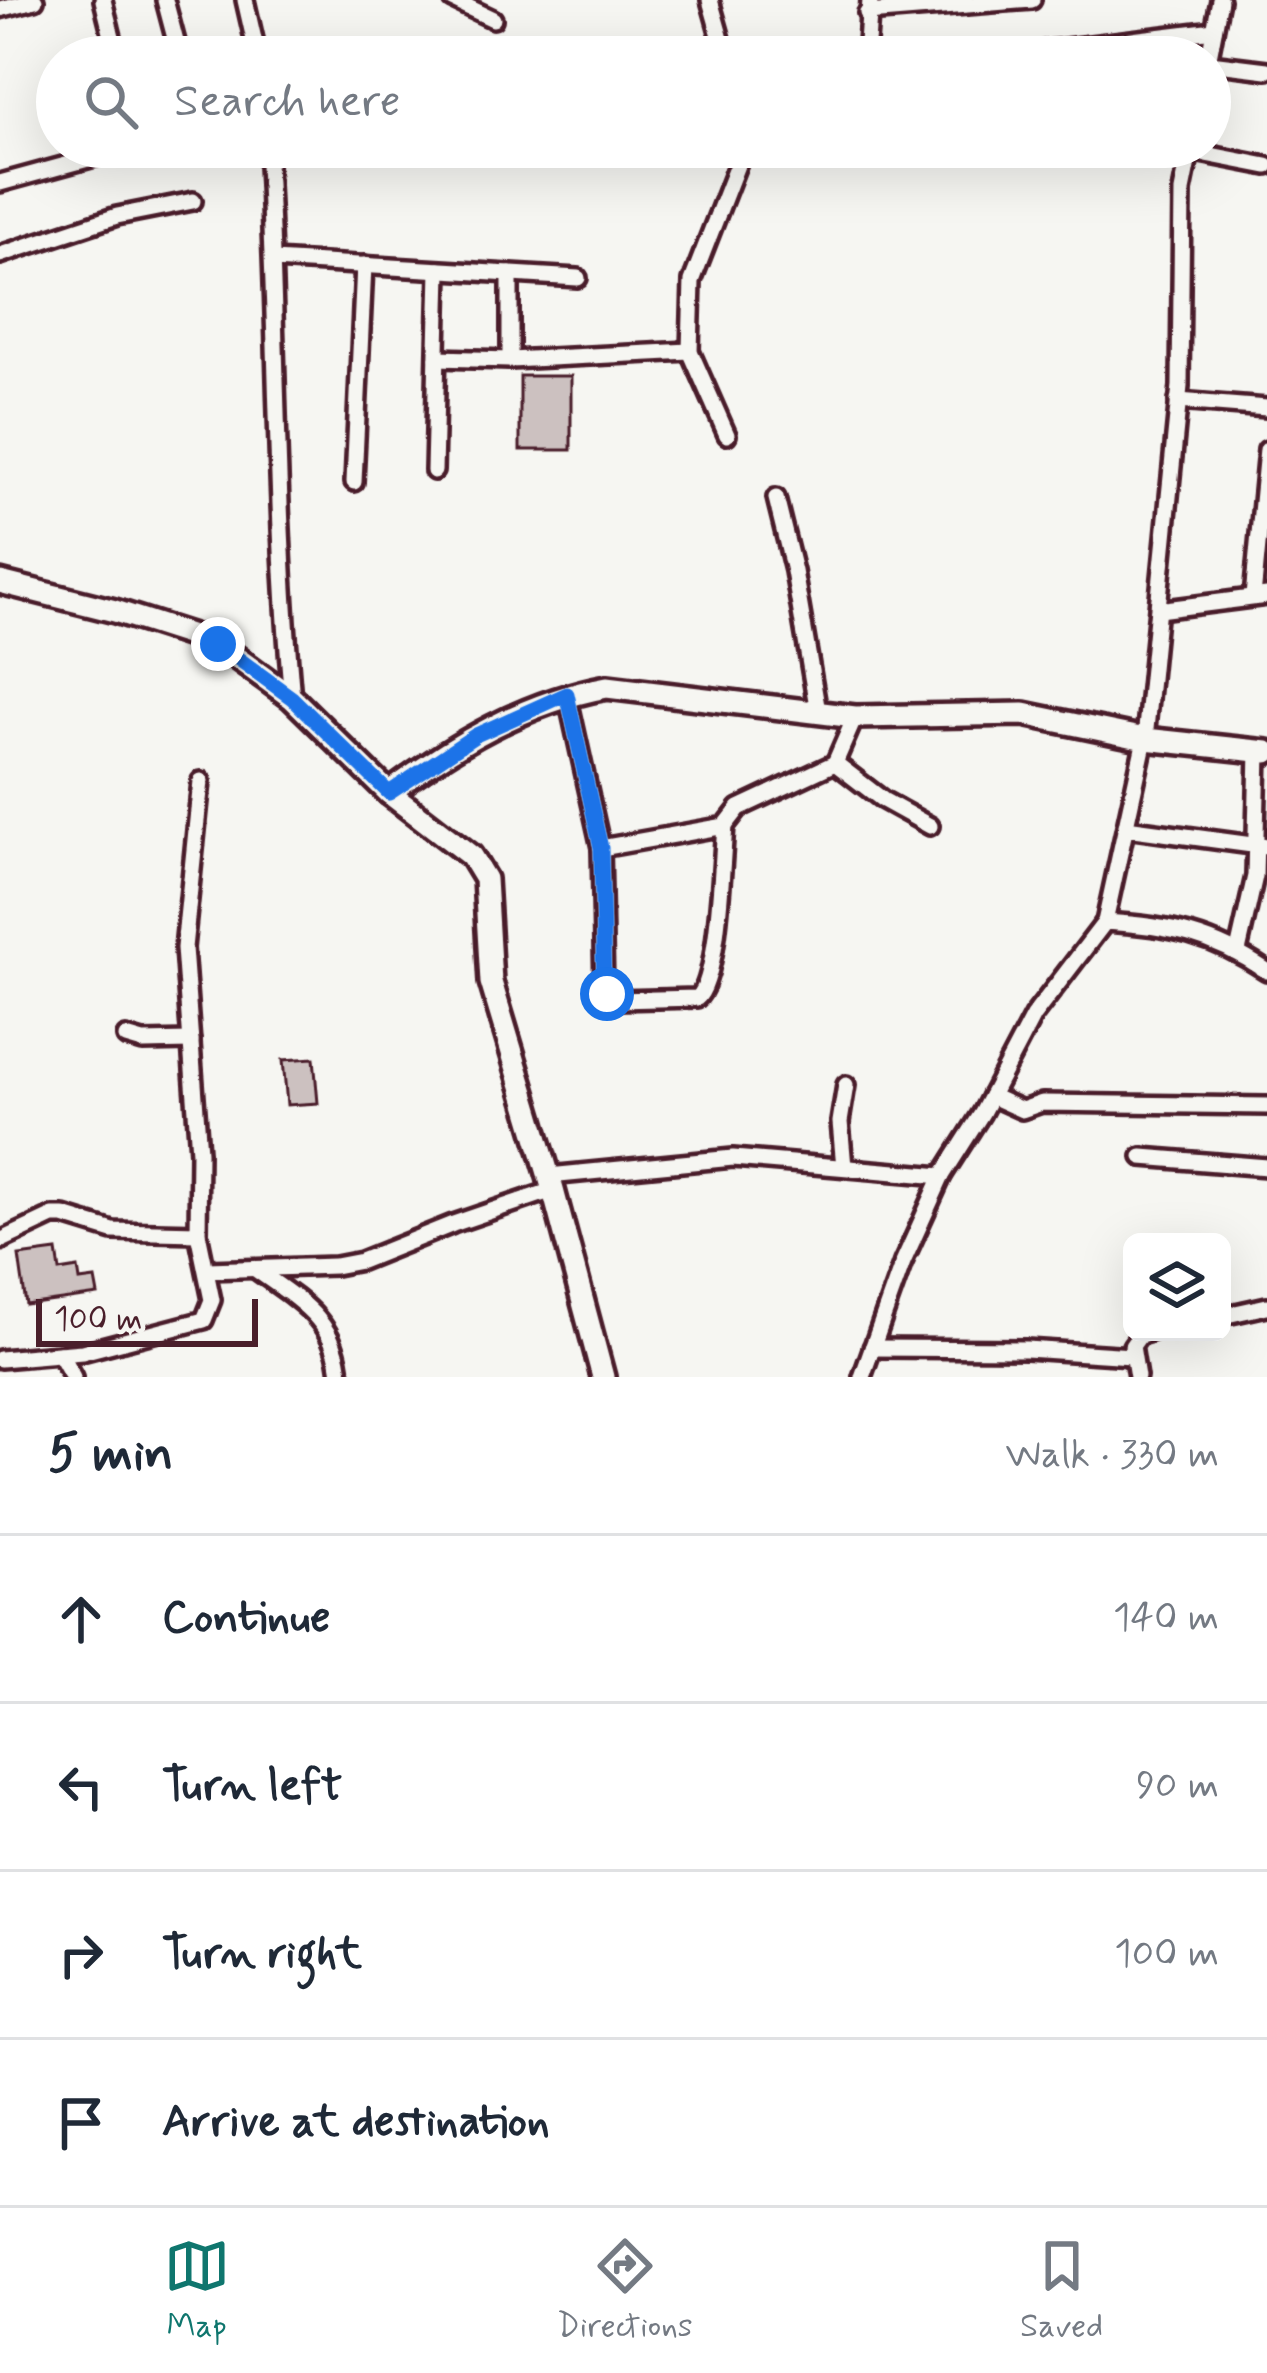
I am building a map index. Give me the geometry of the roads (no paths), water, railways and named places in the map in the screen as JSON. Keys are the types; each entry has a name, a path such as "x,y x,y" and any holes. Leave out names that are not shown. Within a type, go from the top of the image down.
{"main road":[{"path":"0,582 116,610 218,644 292,698 389,793 480,866 485,879 491,982 602,1377"},
{"path":"389,793 476,735 567,694 607,687 855,717 1024,714 1145,739 1262,752"}],"street":[{"path":"103,0 112,36"},
{"path":"165,0 174,36"},
{"path":"245,0 253,36"},
{"path":"453,0 493,19"},
{"path":"710,0 720,36"},
{"path":"868,7 1032,0"},
{"path":"1213,36 1220,0"},
{"path":"0,9 29,1"},
{"path":"1164,36 1214,30"},
{"path":"1231,64 1267,70"},
{"path":"1231,158 1267,166"},
{"path":"0,183 55,168"},
{"path":"268,168 282,588 292,698"},
{"path":"728,435 690,351 692,281 735,168"},
{"path":"862,1377 903,1262 942,1176 1033,1016 1106,922 1145,739 1178,401 1186,168"},
{"path":"0,255 117,216 193,200"},
{"path":"273,260 578,278"},
{"path":"354,482 364,265"},
{"path":"434,470 439,270"},
{"path":"510,274 510,360"},
{"path":"437,358 510,360 690,351"},
{"path":"1178,401 1267,408"},
{"path":"1158,610 1260,596 1267,450"},
{"path":"776,498 794,571 818,712"},
{"path":"567,694 601,848 604,988 616,1000 697,998 707,987 725,826 739,808 835,763 855,717"},
{"path":"1238,951 1261,846 1262,752"},
{"path":"835,763 883,800 930,826"},
{"path":"0,1359 82,1352 204,1320 212,1300 199,1233 199,1152 184,948 201,781"},
{"path":"601,848 725,826"},
{"path":"1126,828 1261,846"},
{"path":"1106,922 1169,926 1238,951 1267,970"},
{"path":"126,1037 143,1042 191,1041"},
{"path":"844,1167 840,1122 846,1085"},
{"path":"991,1096 1022,1110 1042,1103 1267,1106"},
{"path":"1142,1157 1267,1167"},
{"path":"208,1270 361,1261 551,1183 734,1158 942,1176"},
{"path":"0,1241 53,1216 113,1231 199,1233"},
{"path":"255,1269 301,1302 327,1328 339,1350 340,1377"},
{"path":"1231,1314 1267,1306"},
{"path":"1135,1341 1132,1355 1137,1377"},
{"path":"872,1348 1132,1355"},
{"path":"60,1354 73,1377"}]}
